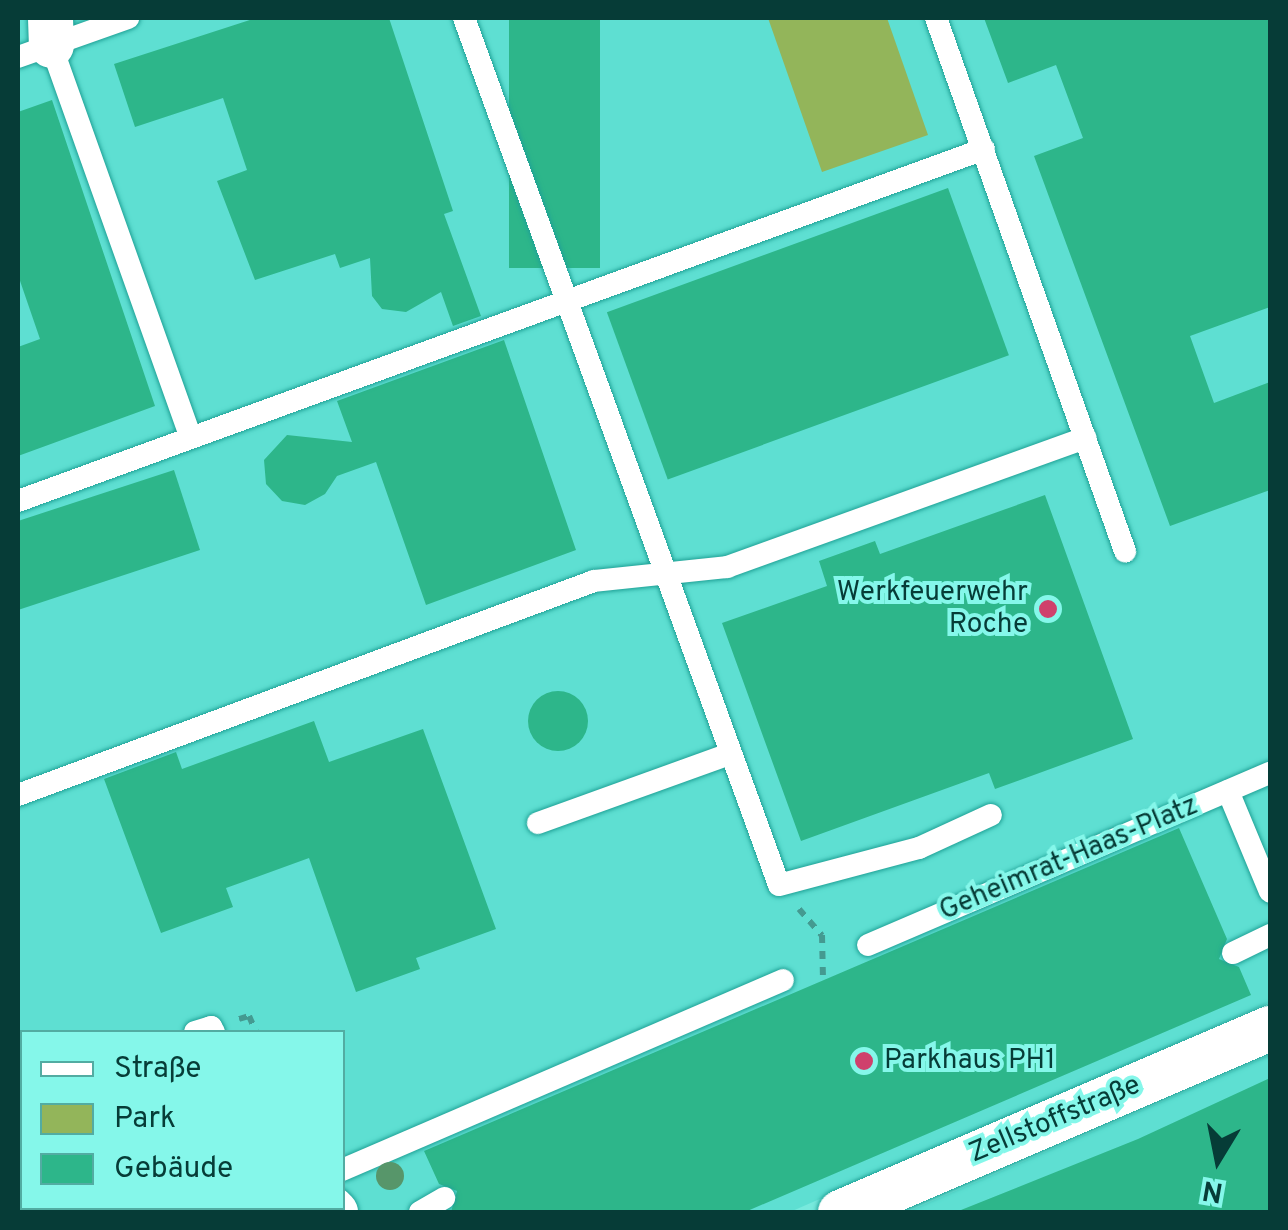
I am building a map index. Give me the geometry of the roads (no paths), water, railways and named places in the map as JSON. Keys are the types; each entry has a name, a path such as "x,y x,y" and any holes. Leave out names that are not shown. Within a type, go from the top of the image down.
{"street":[{"name":"Zellstoffstraße","path":"840,1212 1270,1028"}],"lane":[{"path":"128,18 40,40 190,436"},
{"path":"464,18 662,574 779,886 919,848 991,816"},
{"path":"936,18 1125,552"},
{"path":"18,501 984,150"},
{"path":"18,796 594,581 727,567 1085,438"},
{"path":"538,823 730,754"},
{"name":"Geheimrat-Haas-Platz","path":"868,945 1270,773"},
{"path":"1228,792 1270,892"},
{"path":"1233,953 1270,935"},
{"path":"345,1169 783,980"},
{"path":"420,1212 444,1198"}],"place":[{"name":"Werkfeuerwehr Roche","path":"1048,609"},
{"name":"Parkhaus PH1","path":"864,1061"}]}
